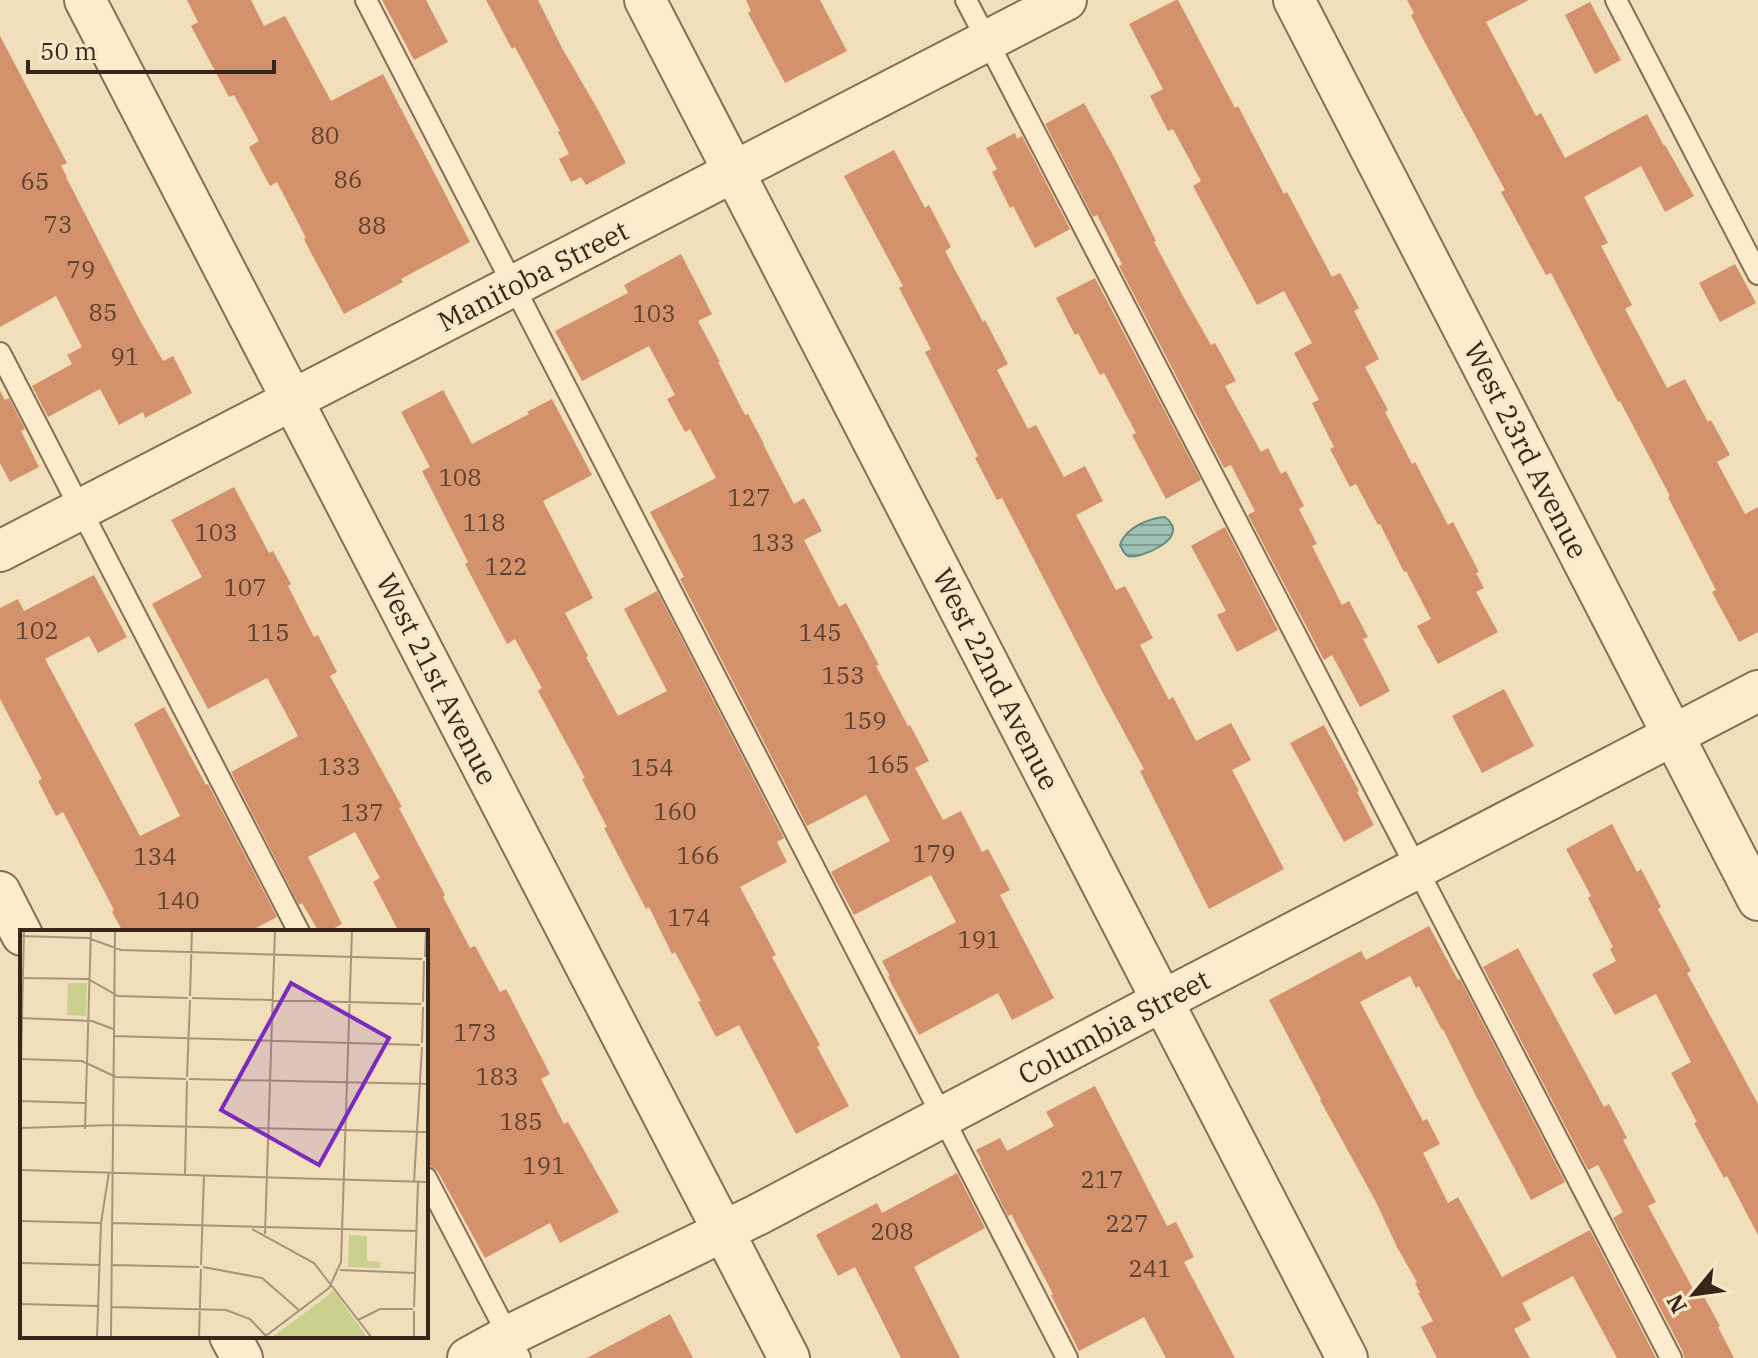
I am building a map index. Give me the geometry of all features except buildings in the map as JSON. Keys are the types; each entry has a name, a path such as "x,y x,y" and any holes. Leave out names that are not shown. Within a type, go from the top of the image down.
{"street":[{"name":"West 21st Avenue","path":"85,0 789,1358"},
{"name":"West 22nd Avenue","path":"645,0 1347,1358"},
{"name":"Manitoba Street","path":"0,551 1066,0"},
{"name":"West 23rd Avenue","path":"1294,0 1758,900"},
{"name":"Columbia Street","path":"468,1358 514,1347 722,1232 1758,691"},
{"path":"0,892 20,931"},
{"path":"231,1338 242,1358"}],"lane":[{"path":"366,0 1067,1358"},
{"path":"966,0 1671,1358"},
{"path":"1616,0 1758,274"},
{"path":"0,353 298,930"},
{"path":"428,1182 514,1347"}],"water":[{"path":"1165,517 1172,525 1173,533 1168,540 1141,555 1125,554 1120,545 1132,529 1152,519"}]}
